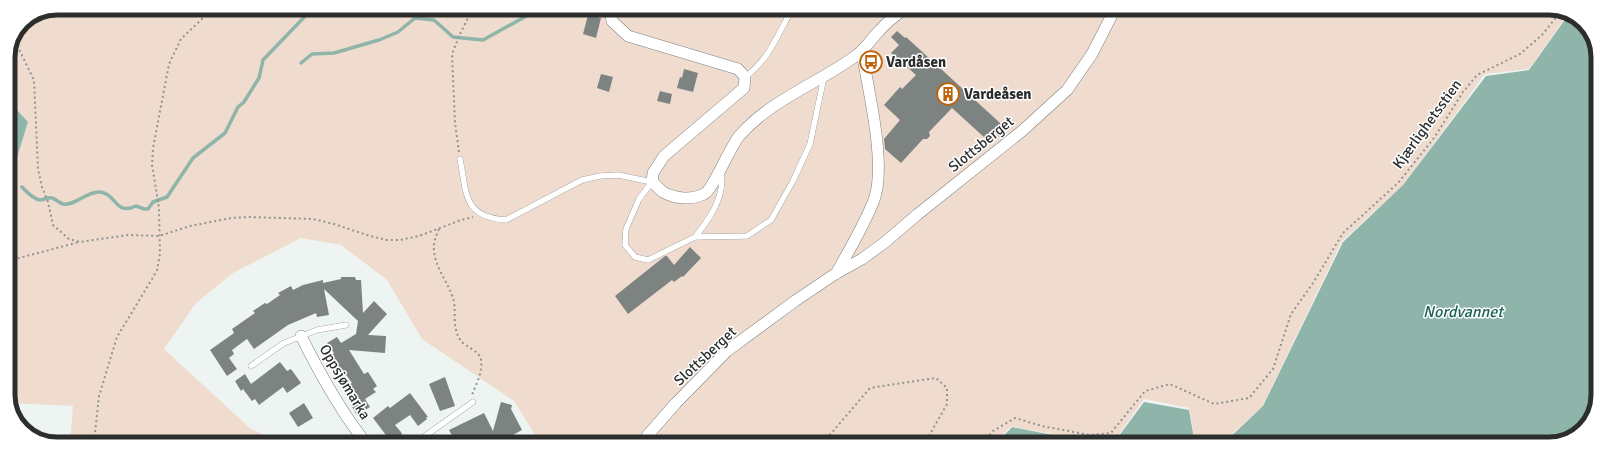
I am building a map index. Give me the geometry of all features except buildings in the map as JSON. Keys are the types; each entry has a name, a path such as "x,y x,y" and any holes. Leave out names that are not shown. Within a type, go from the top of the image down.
{"street":[{"path":"611,15 612,21 628,36 738,69 745,78 744,88 664,156 653,173 652,182 664,192 680,198 691,198 706,194 729,151 740,135 775,105 862,52 880,30 896,15"},
{"name":"Slottsberget","path":"647,437 676,403 727,351 835,274 862,260 1022,131 1067,90 1092,54 1112,15"},
{"name":"Slottsberget","path":"835,274 874,200 879,174 875,131 862,52"},
{"name":"Oppsjømarka","path":"301,336 313,360 361,437"}],"lane":[{"path":"745,78 756,69 767,56 789,15"},
{"path":"460,159 468,200 472,208 481,215 493,219 506,220 582,180 600,176 618,175 652,182 639,199 631,217 626,229 625,245 635,257 648,260 695,237 747,236 771,220 793,181 810,144 824,76"},
{"path":"695,237 708,220 716,204 721,189 721,168"},
{"name":"Oppsjømarka","path":"251,366 284,343 317,330 346,325"},
{"path":"424,437 473,402"}],"path":[{"path":"95,437 99,396 117,337 157,270 160,254 159,208 152,165 169,64 181,39 205,15"},
{"path":"460,159 455,124 452,54 470,15"},
{"name":"Kjærlighetsstien","path":"988,437 993,431 1015,418 1042,426 1090,435 1111,433 1145,391 1170,384 1214,404 1248,398 1273,369 1291,314 1314,283 1343,232 1398,183 1434,138 1463,92 1478,75 1520,54 1542,36 1558,16"},
{"path":"17,45 34,80 38,169 53,225 69,239 80,242"},
{"path":"15,259 80,242 128,236 159,236 190,226 231,218 248,217 313,219 334,224 370,236 387,240 400,240 481,215"},
{"path":"439,229 434,242 434,251 436,262 454,302 454,322 457,333 462,342 480,355 481,360 479,379 466,407"},
{"path":"828,437 870,388 936,378 947,388 947,404 928,437"}],"shaded area":[{"path":"57,15 1554,15 1565,18 1529,69 1485,74 1403,185 1342,241 1262,407 1229,437 1195,437 1189,408 1144,399 1117,437 1067,437 1011,426 1001,437 536,437 514,401 422,339 387,280 341,245 301,238 233,273 196,303 164,349 251,429 268,437 70,437 73,406 16,403 15,398 15,164 28,122 15,106 15,57 18,41 27,27 34,22 41,18"}],"water":[{"name":"Nordvannet","path":"1566,18 1579,27 1589,44 1591,54 1591,400 1588,411 1579,425 1562,435 1549,437 1230,437 1263,406 1343,242 1403,185 1486,76 1529,70"},
{"path":"15,106 28,122 15,164"},
{"path":"1144,402 1189,410 1194,437 1118,437"},
{"path":"1012,427 1063,437 1003,437"}],"waterway":[{"path":"22,187 33,197 40,200 52,198 63,204 68,204 95,192 100,192 110,196 124,208 136,206 148,209 153,202 167,197 193,158 225,133 238,107 244,102 259,78 263,60 306,15"},
{"path":"301,63 312,54 334,53 379,40 398,32 415,18 434,20 453,37 483,40 528,15"}],"place":[{"name":"Vardåsen","path":"871,62"},
{"name":"Vardeåsen","path":"948,94"}]}
